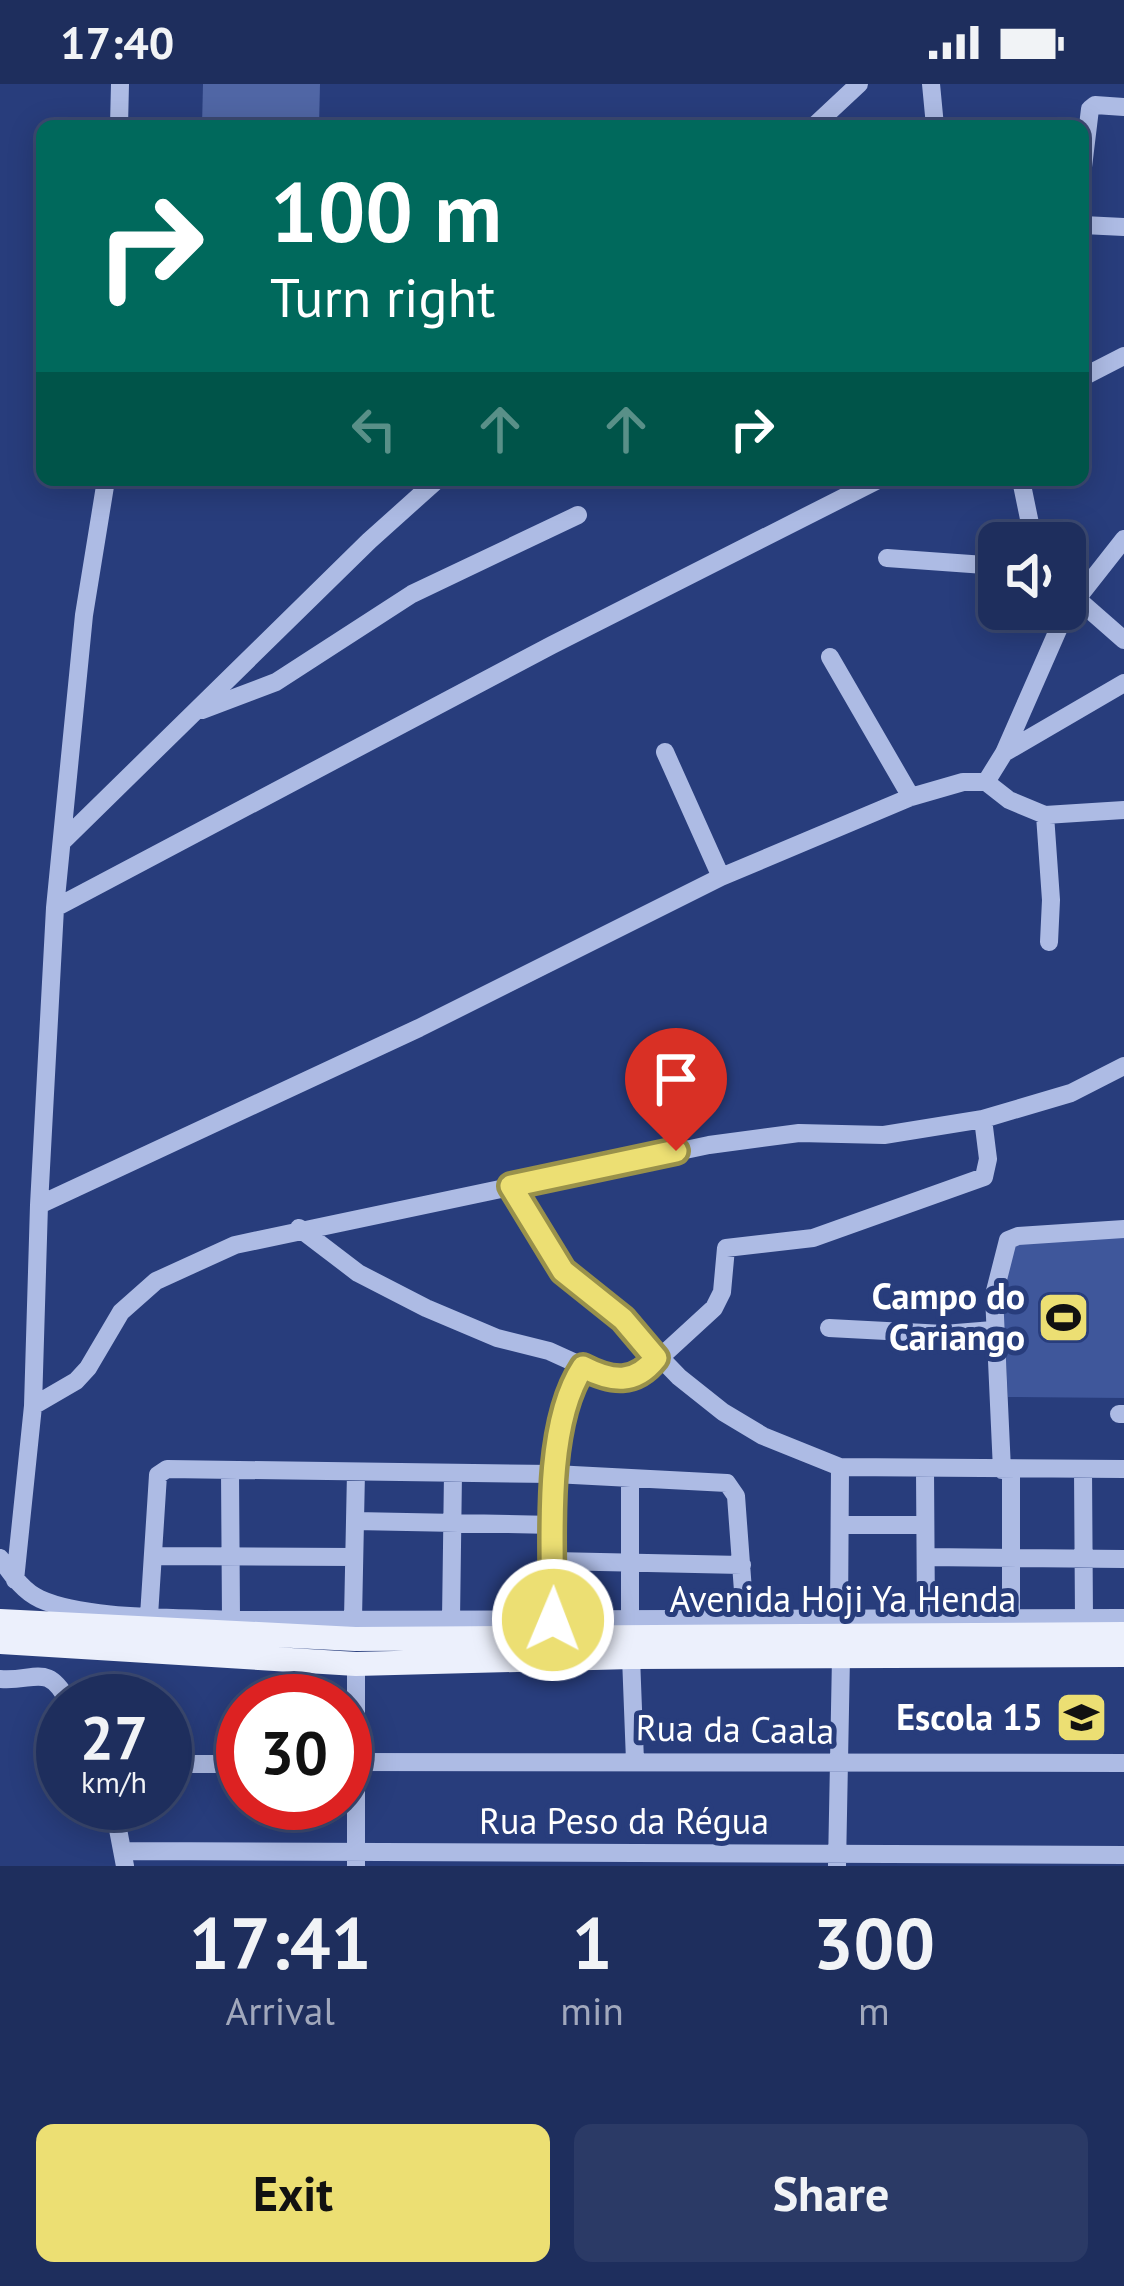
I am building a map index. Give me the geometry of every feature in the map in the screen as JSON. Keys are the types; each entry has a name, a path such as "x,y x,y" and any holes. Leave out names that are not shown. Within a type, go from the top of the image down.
{"main road":[{"path":"0,1621 137,1632"},
{"name":"Avenida Hoji Ya Henda","path":"137,1632 355,1639 553,1628 1124,1634"},
{"path":"0,1642 137,1632"},
{"name":"Avenida Hoji Ya Henda","path":"137,1632 356,1664 1124,1654"}],"street":[{"path":"119,120 120,84"},
{"path":"821,120 860,84"},
{"path":"931,84 934,120"},
{"path":"1089,120 1095,105 1124,107"},
{"path":"1089,225 1124,226"},
{"path":"1089,374 1124,356"},
{"path":"15,1580 33,1406 55,908 84,615 105,486"},
{"path":"63,841 368,541 430,486"},
{"path":"55,908 552,645 866,486"},
{"path":"1022,486 1030,522"},
{"path":"198,711 276,682 412,594 578,515"},
{"path":"1086,584 1124,538"},
{"path":"887,558 978,564"},
{"path":"1086,618 1124,640"},
{"path":"986,782 1004,753 1057,630"},
{"path":"830,658 911,796"},
{"path":"1004,753 1124,682"},
{"path":"665,752 721,877"},
{"path":"39,1205 419,1028 721,877 911,796 963,782 986,782 1010,800 1045,815 1124,810"},
{"path":"1045,815 1052,900 1048,942"},
{"path":"33,1406 76,1381 121,1312 156,1281 235,1245 299,1228 758,1137 820,1132 884,1135 983,1119 1071,1093 1124,1066"},
{"path":"299,1228 347,1266 426,1308 497,1338 548,1351 604,1378 621,1379 641,1375 714,1308 722,1292 726,1248 812,1238 984,1177 988,1159 983,1119"},
{"path":"511,1186 563,1271 623,1319 656,1358 742,1424 840,1467 1124,1469"},
{"path":"1011,1618 1012,1557 993,1330 995,1278 1008,1240 1018,1236 1124,1229"},
{"path":"829,1328 944,1334 993,1330"},
{"path":"553,1628 554,1474 569,1391 583,1367"},
{"path":"839,1618 840,1467"},
{"path":"1083,1469 1084,1619"},
{"path":"925,1470 926,1620"},
{"path":"137,1632 155,1556 159,1471 554,1474 730,1484 736,1496 746,1618"},
{"path":"230,1471 231,1620"},
{"path":"352,1619 356,1472"},
{"path":"451,1620 454,1473"},
{"path":"630,1479 630,1619"},
{"path":"355,1521 554,1525"},
{"path":"841,1525 925,1525"},
{"path":"155,1556 354,1557"},
{"path":"926,1557 1124,1559"},
{"name":"Avenida Hoji Ya Henda","path":"0,1558 15,1580 37,1598 137,1632 231,1620 451,1620 553,1628 630,1619 1124,1618"},
{"path":"553,1561 742,1565"},
{"path":"631,1657 635,1761"},
{"path":"837,1861 841,1657"},
{"path":"355,1674 356,1664"},
{"path":"0,1679 36,1677"},
{"name":"Rua da Caala","path":"372,1762 1124,1763"},
{"name":"Rua Peso da Régua","path":"125,1858 837,1861 1124,1855"}],"shaded area":[{"name":"Campo do Cariango","path":"1124,1236 1124,1398 1008,1397 999,1238"}],"building":[{"path":"203,84 320,84 319,120 202,120"}],"place":[{"name":"Campo do Cariango","path":"1064,1317"},
{"name":"Escola 15","path":"1082,1717"}],"route":[{"path":"553,1620 554,1474 571,1385 583,1367 613,1380 641,1375 656,1358 623,1319 563,1271 511,1186 676,1151"}]}
